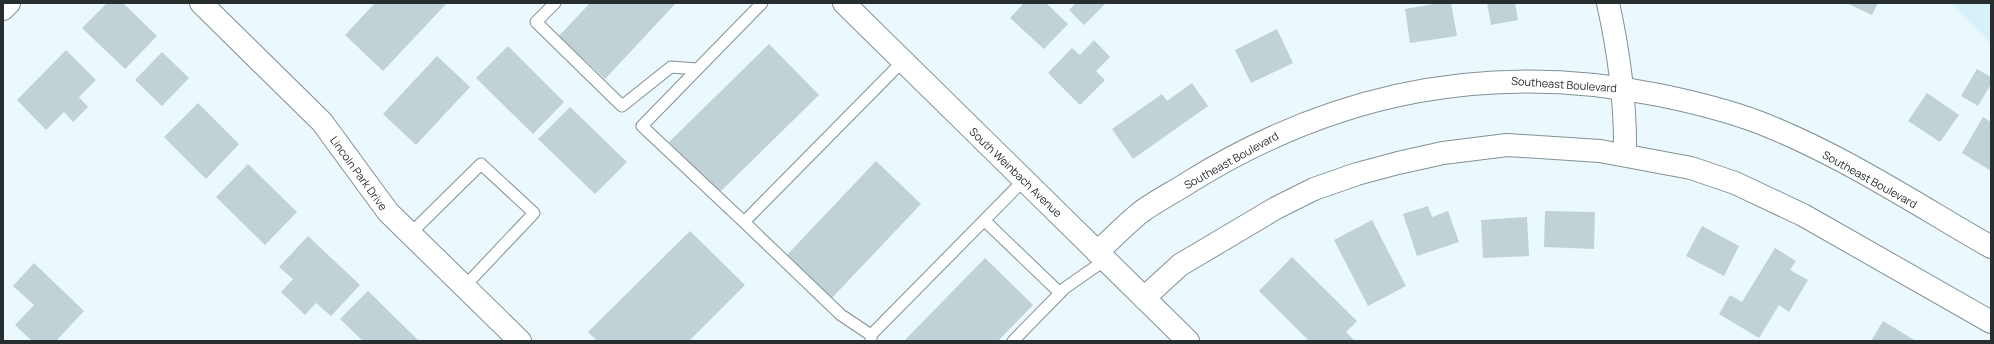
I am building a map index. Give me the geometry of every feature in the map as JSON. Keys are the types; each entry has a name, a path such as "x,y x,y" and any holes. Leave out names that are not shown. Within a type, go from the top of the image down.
{"street":[{"path":"3,9 9,3"},
{"name":"Lincoln Park Drive","path":"202,3 322,122 388,212 520,341"},
{"name":"South Weinbach Avenue","path":"844,3 1188,341"},
{"path":"1608,3 1618,46 1626,122 1625,155"},
{"name":"Southeast Boulevard","path":"1101,256 1141,212 1246,149 1289,129 1337,112 1382,99 1432,88 1506,80 1556,82 1622,88 1708,105 1758,122 1794,137 1834,158 1991,247"},
{"path":"1144,298 1180,265 1276,208 1314,189 1357,174 1443,153 1507,146 1600,150 1691,168 1766,196 1803,215 1991,322"}],"lane":[{"path":"555,3 536,22 622,106 671,67 697,70"},
{"path":"762,3 642,126 841,315 871,338 1024,180"},
{"path":"744,222 903,61"},
{"path":"410,234 481,164 534,213 464,287"},
{"path":"985,221 1060,293"},
{"path":"1013,341 1060,293 1101,256"}],"shaded area":[{"path":"1950,3 1991,3 1991,44"}],"building":[{"path":"107,3 123,3 157,36 125,69 82,28"},
{"path":"375,3 447,3 383,71 345,35"},
{"path":"590,3 676,3 605,79 559,36"},
{"path":"1024,3 1046,3 1068,24 1044,49 1010,18"},
{"path":"1076,3 1106,3 1084,25 1069,10"},
{"path":"1439,3 1451,3 1457,36 1410,43 1405,9"},
{"path":"1487,3 1515,3 1518,20 1491,25"},
{"path":"1846,3 1878,3 1872,15"},
{"path":"1277,29 1293,63 1251,83 1235,50"},
{"path":"1094,40 1110,57 1096,71 1105,80 1080,105 1048,73 1072,48 1080,55"},
{"path":"769,44 819,95 719,193 669,142"},
{"path":"508,46 564,102 533,134 476,78"},
{"path":"66,50 96,80 79,97 88,107 73,122 64,112 46,130 17,100"},
{"path":"162,52 189,78 162,106 135,80"},
{"path":"437,56 470,87 416,145 383,114"},
{"path":"1977,69 1991,77 1991,84 1978,106 1961,96"},
{"path":"1192,83 1208,106 1133,159 1112,129 1162,94 1167,101"},
{"path":"1927,93 1959,115 1940,142 1908,121"},
{"path":"198,103 239,144 206,179 164,137"},
{"path":"570,107 627,162 595,194 538,139"},
{"path":"1983,117 1991,122 1991,171 1962,153"},
{"path":"876,161 921,204 830,300 785,257"},
{"path":"248,164 297,212 265,245 216,197"},
{"path":"1428,206 1432,217 1448,211 1459,242 1417,256 1403,214"},
{"path":"1545,211 1595,212 1594,249 1544,247"},
{"path":"1527,217 1529,256 1483,258 1481,220"},
{"path":"1372,220 1406,286 1368,306 1334,240"},
{"path":"1702,226 1739,246 1724,276 1686,256"},
{"path":"690,231 745,285 689,341 597,341 588,332"},
{"path":"308,236 360,285 331,316 316,303 305,315 281,292 293,279 279,267"},
{"path":"1775,248 1796,261 1790,270 1808,280 1789,312 1779,305 1759,338 1719,314 1730,295 1742,302"},
{"path":"1292,257 1357,321 1346,332 1355,341 1309,341 1259,291"},
{"path":"985,258 1033,305 998,341 904,341"},
{"path":"34,263 84,311 56,341 32,341 15,325 34,305 13,286"},
{"path":"368,291 419,341 363,341 340,319"},
{"path":"1883,321 1916,341 1871,341"}]}
